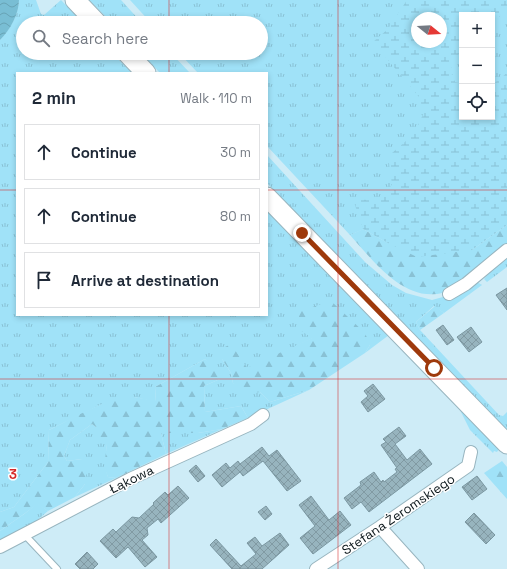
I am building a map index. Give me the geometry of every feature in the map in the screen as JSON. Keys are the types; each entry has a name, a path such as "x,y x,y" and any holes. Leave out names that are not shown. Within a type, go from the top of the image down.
{"main road":[{"path":"75,0 90,16"},
{"path":"134,60 145,72"},
{"path":"268,198 507,444"}],"street":[{"path":"449,294 466,284 507,250"},
{"name":"Łąkowa","path":"0,547 130,479 251,424 263,415"},
{"name":"Stefana Żeromskiego","path":"316,569 468,466 472,452"},
{"path":"380,527 418,569"}],"lane":[{"path":"23,534 57,569"}],"green space":[{"path":"19,0 36,0 41,14 44,15 61,0 76,16 16,16 16,60 119,60 131,72 16,72 16,316 268,316 268,212 389,335 365,353 370,345 313,338 247,369 222,359 231,373 233,383 260,392 270,402 309,390 248,418 241,406 205,412 204,386 220,379 205,359 155,387 156,402 134,397 100,405 49,430 48,462 14,507 0,512 0,40 13,21 19,5"},
{"path":"89,0 121,0 136,16 105,16"},
{"path":"130,0 507,0 507,225 388,243 364,229 350,235 268,147 268,72 197,72 186,60 268,60 268,16 145,16"},
{"path":"407,0 507,0 507,10 495,20 495,12 459,12 459,54 450,70 455,82 459,83 459,120 495,120 495,83 507,73 507,225 472,250 417,257 363,229 353,199 368,200 386,195 392,184 389,163 392,153 414,134 424,112 419,97 373,42 388,29"},
{"path":"148,60 178,60 189,72 159,72"},
{"path":"268,156 365,262 392,285 406,293 432,300 461,292 477,282 482,285 444,313 434,306 416,322 420,330 499,415 503,416 507,412 507,430 268,184"},
{"path":"507,225 507,247 456,287 440,293 425,294 410,290 396,282 371,259 350,235 363,229 388,243 472,250"},
{"path":"507,255 507,267 487,282 484,279 500,260"},
{"path":"331,301 365,333 370,345 365,353 309,390 270,402 260,392 247,394 233,383 231,373 222,359 223,348 231,344 247,368 312,338 297,328 300,311"},
{"path":"435,306 444,313 420,330 416,322"},
{"path":"205,359 220,373 220,379 204,386 205,412 241,406 248,418 222,429 198,433 161,433 166,454 116,478 108,477 104,467 107,444 95,443 92,438 96,427 92,424 70,440 64,456 67,461 82,459 88,463 85,484 75,497 48,511 37,504 0,531 0,512 14,507 48,462 49,430 113,400 134,397 156,401 155,387"},
{"path":"460,410 499,449 497,452 494,451 493,453 470,430"},
{"path":"92,424 96,427 107,444 105,467 108,477 116,478 75,497 85,484 82,459 67,461 64,456 70,440"},
{"path":"222,429 166,454 161,433 198,433"},
{"path":"502,461 507,467 507,499 484,473"},
{"path":"37,503 48,511 34,523 0,541 0,531"}],"water":[{"path":"0,0 19,0 19,5 13,22 0,40"}],"building":[{"path":"507,288 507,310 496,295"},
{"path":"443,325 454,340 447,345 436,330"},
{"path":"471,327 482,342 469,352 457,337"},
{"path":"373,384 385,399 368,412 361,402 368,396 364,391"},
{"path":"399,427 406,436 395,444 407,460 420,449 432,464 369,512 361,502 352,509 344,498 361,485 360,482 374,472 381,482 383,480 384,482 397,472 395,469 397,468 381,445 386,442 383,439"},
{"path":"262,447 269,456 277,450 301,481 287,491 263,461 243,476 240,472 222,487 212,475 226,463 230,468 238,461 240,464"},
{"path":"196,465 205,476 198,482 189,471"},
{"path":"477,476 487,489 472,500 462,487"},
{"path":"178,486 189,498 161,523 158,519 147,528 148,535 142,540 157,557 145,567 128,547 116,558 100,541 113,529 116,532 132,517 139,518 165,492 168,495"},
{"path":"311,496 329,520 340,511 351,525 313,554 300,538 315,526 299,505"},
{"path":"266,506 272,514 265,520 258,512"},
{"path":"474,513 495,535 486,544 465,522"},
{"path":"280,533 289,545 262,569 232,569 210,545 216,539 241,566 256,554 247,543 255,537 262,546"},
{"path":"87,552 98,564 93,569 80,569 75,564"}],"route":[{"path":"302,233 434,368"}]}
